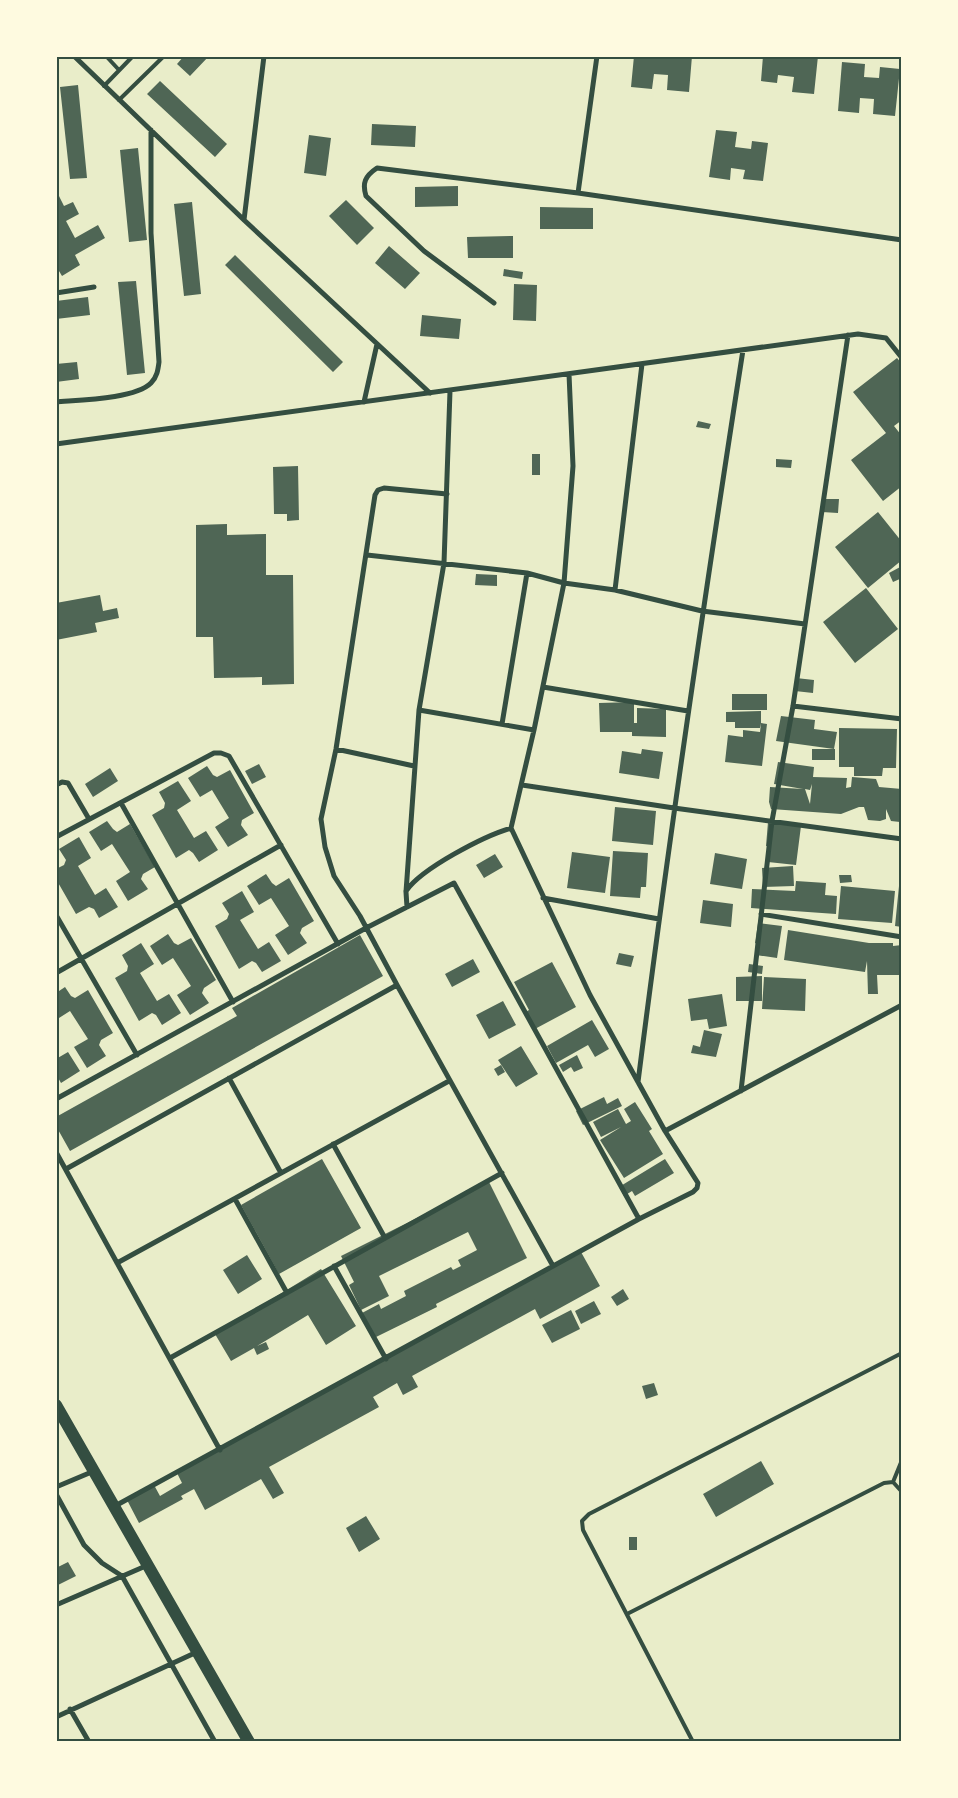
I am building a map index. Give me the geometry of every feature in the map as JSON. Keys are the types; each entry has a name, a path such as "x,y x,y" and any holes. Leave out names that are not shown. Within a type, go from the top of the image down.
{"main road":[{"path":"56,1405 250,1742"}],"street":[{"path":"74,56 244,220 430,394"},
{"path":"244,220 264,56"},
{"path":"578,193 597,56"},
{"path":"56,402 109,397 140,391 151,383 157,374 159,362 150,233 151,130"},
{"path":"494,303 424,251 366,196 363,188 364,180 369,173 377,168 578,193 902,240"},
{"path":"56,293 94,287"},
{"path":"56,444 848,335 858,334 886,338 902,358"},
{"path":"741,1091 772,821 794,706 848,335"},
{"path":"364,402 376,344"},
{"path":"638,1083 702,611 743,350"},
{"path":"615,590 642,364"},
{"path":"115,1506 639,1219 693,1192 697,1188 698,1183 665,1132 590,995 511,828 534,730 564,583 573,466 569,374"},
{"path":"407,907 406,892 419,710 444,563 448,494 450,391"},
{"path":"448,494 384,488 378,490 374,495 367,554 336,749 321,819 325,846 334,876 366,928 449,1081 554,1266"},
{"path":"367,554 527,573 564,583 615,590 702,611 805,624"},
{"path":"502,724 527,573"},
{"path":"543,687 688,711"},
{"path":"794,706 902,719"},
{"path":"419,710 534,730"},
{"path":"336,749 414,766"},
{"path":"56,838 214,753 229,756 338,944"},
{"path":"56,785 62,782 68,783 89,819"},
{"path":"522,785 902,839"},
{"path":"121,803 233,1002"},
{"path":"406,892 411,884 429,868 498,832 511,828"},
{"path":"56,973 281,845"},
{"path":"56,1100 366,928 454,883 639,1219"},
{"path":"543,898 659,920"},
{"path":"761,914 902,937"},
{"path":"56,915 137,1055"},
{"path":"66,1169 398,985"},
{"path":"665,1132 902,1005"},
{"path":"229,1078 282,1173"},
{"path":"117,1263 449,1081"},
{"path":"333,1144 385,1238"},
{"path":"56,1152 220,1450"},
{"path":"170,1358 502,1173"},
{"path":"235,1199 287,1293"},
{"path":"334,1266 386,1359"},
{"path":"56,1487 94,1471"},
{"path":"56,1494 84,1545 102,1563 122,1576 215,1742"},
{"path":"56,1605 148,1565"},
{"path":"56,1716 198,1651"},
{"path":"70,1709 89,1742"}],"lane":[{"path":"106,56 120,70"},
{"path":"104,86 134,56"},
{"path":"119,100 164,56"},
{"path":"693,1742 583,1530 582,1521 589,1514 902,1353"},
{"path":"893,1482 902,1460"},
{"path":"626,1614 884,1483 893,1482"},
{"path":"893,1482 902,1492"}],"building":[{"path":"184,56 209,56 190,76 177,64"},
{"path":"634,56 692,56 689,92 667,90 668,75 654,74 652,89 631,87"},
{"path":"763,56 818,56 814,94 792,92 794,77 778,75 777,83 761,81"},
{"path":"842,62 865,64 864,77 879,78 880,67 900,69 895,116 873,114 874,99 860,98 859,113 838,111"},
{"path":"160,81 227,144 215,157 147,94"},
{"path":"78,85 87,178 70,179 60,87"},
{"path":"372,124 416,126 415,147 371,145"},
{"path":"716,130 737,132 735,147 751,149 752,141 768,143 763,181 743,179 745,170 731,168 730,180 709,177"},
{"path":"309,135 331,138 326,176 304,173"},
{"path":"138,148 147,240 129,242 120,150"},
{"path":"458,186 458,206 415,207 415,187"},
{"path":"59,196 64,206 73,202 79,214 66,221 75,238 98,225 105,238 75,255 80,265 62,276 56,266 56,198"},
{"path":"346,200 374,228 357,245 329,216"},
{"path":"192,202 201,294 184,296 174,204"},
{"path":"540,207 593,208 593,229 540,229"},
{"path":"513,236 513,258 468,258 467,237"},
{"path":"389,246 420,273 405,289 375,263"},
{"path":"235,255 343,362 333,372 225,265"},
{"path":"504,269 523,272 522,279 503,276"},
{"path":"136,281 145,373 127,375 118,282"},
{"path":"514,284 537,285 536,321 513,320"},
{"path":"88,297 90,315 56,319 56,301"},
{"path":"422,315 461,319 459,339 420,336"},
{"path":"897,358 902,364 902,420 894,426 902,436 902,486 883,501 851,460 886,433 853,392"},
{"path":"77,362 79,379 56,382 56,364"},
{"path":"698,421 711,424 709,429 696,427"},
{"path":"532,454 540,454 540,475 532,475"},
{"path":"776,459 792,460 791,468 776,467"},
{"path":"298,466 299,520 287,521 287,514 274,514 273,467"},
{"path":"822,499 839,499 838,513 822,512"},
{"path":"878,512 902,542 902,560 868,588 835,547"},
{"path":"227,524 227,535 266,534 266,575 293,575 294,684 262,685 262,677 214,678 213,637 196,637 196,525"},
{"path":"902,566 902,578 893,582 889,573"},
{"path":"476,574 497,575 497,586 475,585"},
{"path":"866,588 898,629 855,663 823,622"},
{"path":"100,595 103,611 117,608 119,618 95,623 97,632 56,640 56,603"},
{"path":"796,678 814,680 813,693 795,691"},
{"path":"732,694 767,694 767,710 732,710"},
{"path":"634,702 634,723 637,723 637,708 666,709 666,737 632,736 632,732 600,732 599,703"},
{"path":"761,711 761,728 735,728 735,722 726,722 726,712"},
{"path":"781,716 815,720 814,729 837,732 834,749 776,741"},
{"path":"761,723 767,724 762,766 725,762 728,735 743,737 743,730 760,732"},
{"path":"839,728 897,729 896,768 883,768 882,776 854,776 854,767 839,767"},
{"path":"642,749 663,752 659,779 619,773 622,751 641,754"},
{"path":"812,749 835,749 835,760 812,760"},
{"path":"778,762 814,767 813,777 847,778 846,788 851,787 852,777 876,779 879,787 902,789 901,827 900,822 891,821 886,809 886,819 880,821 868,820 864,807 841,814 771,809 769,802 770,787 803,789 774,784","holes":["812,784 810,804 805,789 810,790"]},
{"path":"259,764 266,777 252,784 245,771"},
{"path":"207,766 213,775 217,777 230,770 254,813 242,820 241,825 248,835 228,847 215,827 229,818 212,790 200,797 188,778"},
{"path":"110,768 118,781 93,797 85,784"},
{"path":"178,781 191,801 177,810 194,838 206,831 218,850 199,862 189,850 176,858 152,815 164,808 165,803 159,792"},
{"path":"615,807 656,811 653,845 612,841"},
{"path":"107,821 117,832 130,824 155,867 143,874 141,879 148,889 128,901 116,881 130,872 112,844 101,851 89,832"},
{"path":"768,822 801,826 796,865 768,862 770,846 766,846"},
{"path":"79,837 91,858 78,866 95,895 106,888 118,907 99,918 94,909 89,907 76,914 56,879 56,869 64,865 66,860 59,849"},
{"path":"613,851 648,853 646,887 641,887 640,898 610,896"},
{"path":"572,852 610,857 605,893 567,888"},
{"path":"715,853 747,859 742,889 710,884"},
{"path":"495,854 503,867 484,878 476,865"},
{"path":"793,866 794,886 763,887 762,868"},
{"path":"266,874 276,886 289,878 314,921 302,928 300,933 307,943 288,955 275,935 289,926 271,898 259,905 247,886"},
{"path":"839,875 851,875 852,882 840,883"},
{"path":"796,881 826,883 825,895 837,896 836,914 751,908 752,889 795,891"},
{"path":"841,886 895,891 892,923 838,919"},
{"path":"899,886 902,886 902,927 895,926"},
{"path":"242,891 254,912 240,920 258,949 269,942 281,961 262,972 256,963 252,961 239,969 215,926 227,919 229,914 222,903"},
{"path":"703,900 733,904 731,927 700,923"},
{"path":"758,923 782,926 777,958 756,955 758,944 755,943"},
{"path":"788,930 869,943 893,943 893,946 902,945 902,975 877,975 878,994 868,994 867,961 865,972 784,960"},
{"path":"168,934 174,943 178,945 191,938 216,980 204,988 202,993 209,1003 190,1015 177,995 191,986 173,958 162,965 150,946"},
{"path":"360,935 383,976 70,1151 56,1126 56,1117 237,1016 232,1008"},
{"path":"141,943 154,964 140,973 157,1001 169,994 181,1013 162,1025 156,1015 152,1013 139,1021 115,978 127,971 128,966 122,955"},
{"path":"619,953 634,956 631,967 616,964"},
{"path":"473,959 480,972 452,987 445,974"},
{"path":"552,962 576,1007 533,1030 524,1013 529,1010 514,982"},
{"path":"749,964 763,966 762,974 748,972"},
{"path":"762,976 762,1001 736,1001 736,977"},
{"path":"764,977 806,979 805,1011 762,1009"},
{"path":"65,987 71,996 75,998 88,990 113,1033 101,1040 99,1045 106,1056 87,1068 74,1047 88,1039 70,1011 59,1018 56,1014 56,993"},
{"path":"722,994 727,1026 709,1029 707,1019 691,1021 688,999"},
{"path":"503,1001 516,1025 489,1039 476,1015"},
{"path":"592,1020 609,1049 595,1057 588,1045 556,1063 547,1046"},
{"path":"704,1030 722,1034 716,1057 691,1053 693,1045 700,1047"},
{"path":"521,1046 538,1074 516,1087 498,1060"},
{"path":"68,1052 80,1071 61,1083 56,1074 56,1059"},
{"path":"577,1055 583,1068 574,1072 571,1067 563,1072 559,1065"},
{"path":"501,1065 505,1072 498,1076 494,1069"},
{"path":"604,1097 607,1104 618,1098 622,1106 583,1125 576,1111"},
{"path":"635,1102 652,1129 649,1131 663,1154 624,1178 600,1140 621,1127 601,1137 593,1122 618,1109 626,1124 631,1121 624,1109"},
{"path":"322,1159 361,1228 279,1274 241,1205"},
{"path":"665,1159 674,1173 635,1196 632,1191 624,1196 619,1187"},
{"path":"489,1182 527,1258 436,1304 437,1307 374,1338 362,1313 379,1304 381,1309 406,1296 404,1291 451,1267 453,1270 461,1266 458,1260 477,1250 468,1232 379,1276 389,1296 361,1310 349,1285 354,1282 341,1256"},
{"path":"581,1252 600,1286 540,1319 535,1309 412,1376 418,1387 403,1395 397,1383 373,1397 379,1407 269,1467 284,1493 273,1499 261,1479 205,1510 194,1489 181,1496 183,1499 139,1523 127,1500 154,1485 160,1496 182,1483 177,1473"},
{"path":"247,1255 262,1279 238,1294 223,1270"},
{"path":"321,1269 356,1326 326,1345 308,1315 257,1346 266,1342 269,1349 257,1355 254,1348 231,1361 215,1334"},
{"path":"623,1289 629,1299 617,1306 611,1297"},
{"path":"594,1301 601,1314 581,1324 575,1311"},
{"path":"571,1310 580,1329 552,1343 542,1325"},
{"path":"654,1383 658,1395 646,1399 642,1386"},
{"path":"761,1461 774,1484 716,1517 703,1494"},
{"path":"366,1516 380,1539 359,1552 346,1528"},
{"path":"629,1537 637,1537 637,1550 629,1550"},
{"path":"68,1562 76,1576 56,1586 56,1568"}]}
